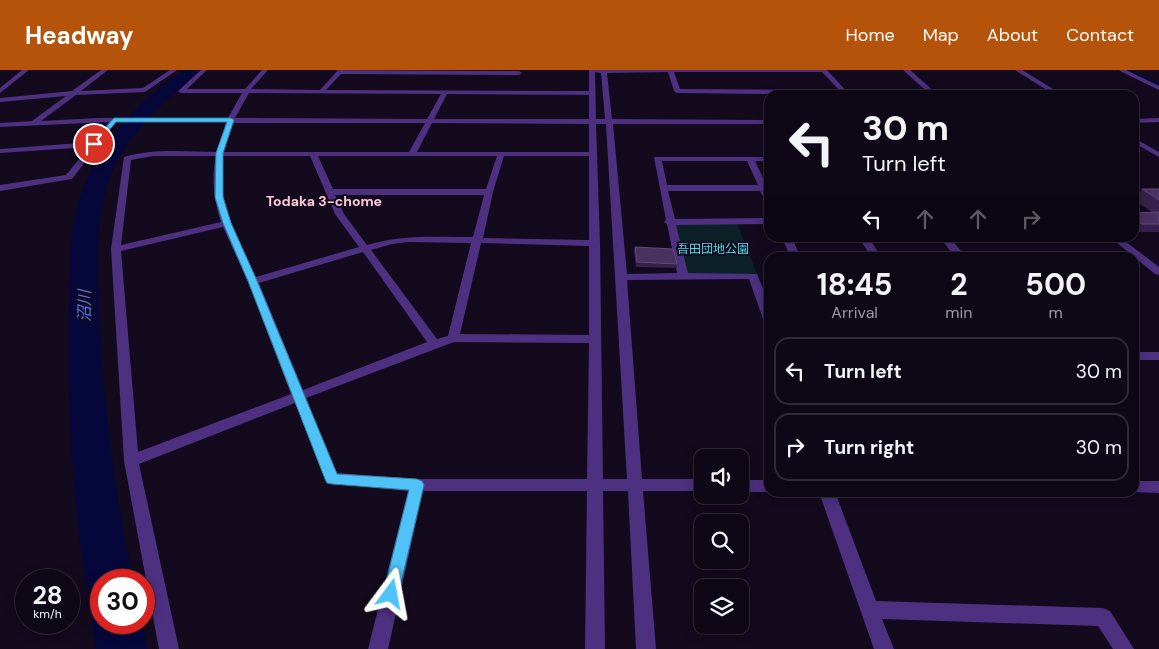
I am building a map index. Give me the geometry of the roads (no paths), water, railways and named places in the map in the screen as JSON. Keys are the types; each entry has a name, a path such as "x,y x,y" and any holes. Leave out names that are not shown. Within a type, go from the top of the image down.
{"street":[{"path":"0,91 26,70"},
{"path":"34,122 105,70"},
{"path":"0,100 75,93 145,90 174,70"},
{"path":"204,70 181,91 444,94 518,80"},
{"path":"265,70 237,106 231,120 220,153 219,197 227,223 332,479 417,485 694,485"},
{"path":"598,71 824,70 843,90"},
{"path":"906,70 929,90"},
{"path":"1018,70 1052,90"},
{"path":"1121,70 1159,88"},
{"path":"1136,70 1159,81"},
{"path":"321,92 340,71 518,80 592,94"},
{"path":"595,649 595,339 592,94 598,71"},
{"path":"598,71 610,121 646,649"},
{"path":"670,71 677,91 764,93"},
{"path":"0,81 14,79"},
{"path":"412,154 432,120 444,94"},
{"path":"0,125 34,122 114,120 764,122"},
{"path":"0,188 69,177 114,120"},
{"path":"1139,121 1159,120"},
{"path":"1139,143 1159,155"},
{"path":"0,151 94,144"},
{"path":"169,649 131,461 116,249 127,159 153,154 220,153 314,155 592,154"},
{"path":"314,155 340,214 434,344"},
{"path":"453,338 489,192 501,155"},
{"path":"683,276 669,222 657,159 764,159"},
{"path":"750,160 764,191"},
{"path":"664,188 762,188"},
{"path":"330,192 489,192"},
{"path":"669,222 764,221"},
{"path":"116,249 227,223"},
{"path":"252,281 363,247 408,239 594,242"},
{"path":"948,242 957,252"},
{"path":"1121,242 1134,252"},
{"path":"1139,256 1159,272"},
{"path":"622,277 753,276 764,306"},
{"path":"131,461 453,338 595,339"},
{"path":"1139,356 1159,356"},
{"path":"378,649 417,485"},
{"path":"749,486 764,486"},
{"path":"1139,487 1159,487"},
{"path":"829,497 884,649"},
{"path":"871,610 1103,617 1124,649"}],"waterway":[{"name":"沼川","path":"107,569 93,474 87,403 84,332 86,225 96,184 113,150 136,120 163,94 193,70"},
{"path":"1127,70 1159,85"},
{"name":"沼川","path":"119,634 122,649"}],"district":[{"name":"Todaka 3-chome","path":"324,201"}],"park label":[{"name":"吾田団地公園","path":"713,249"}]}
